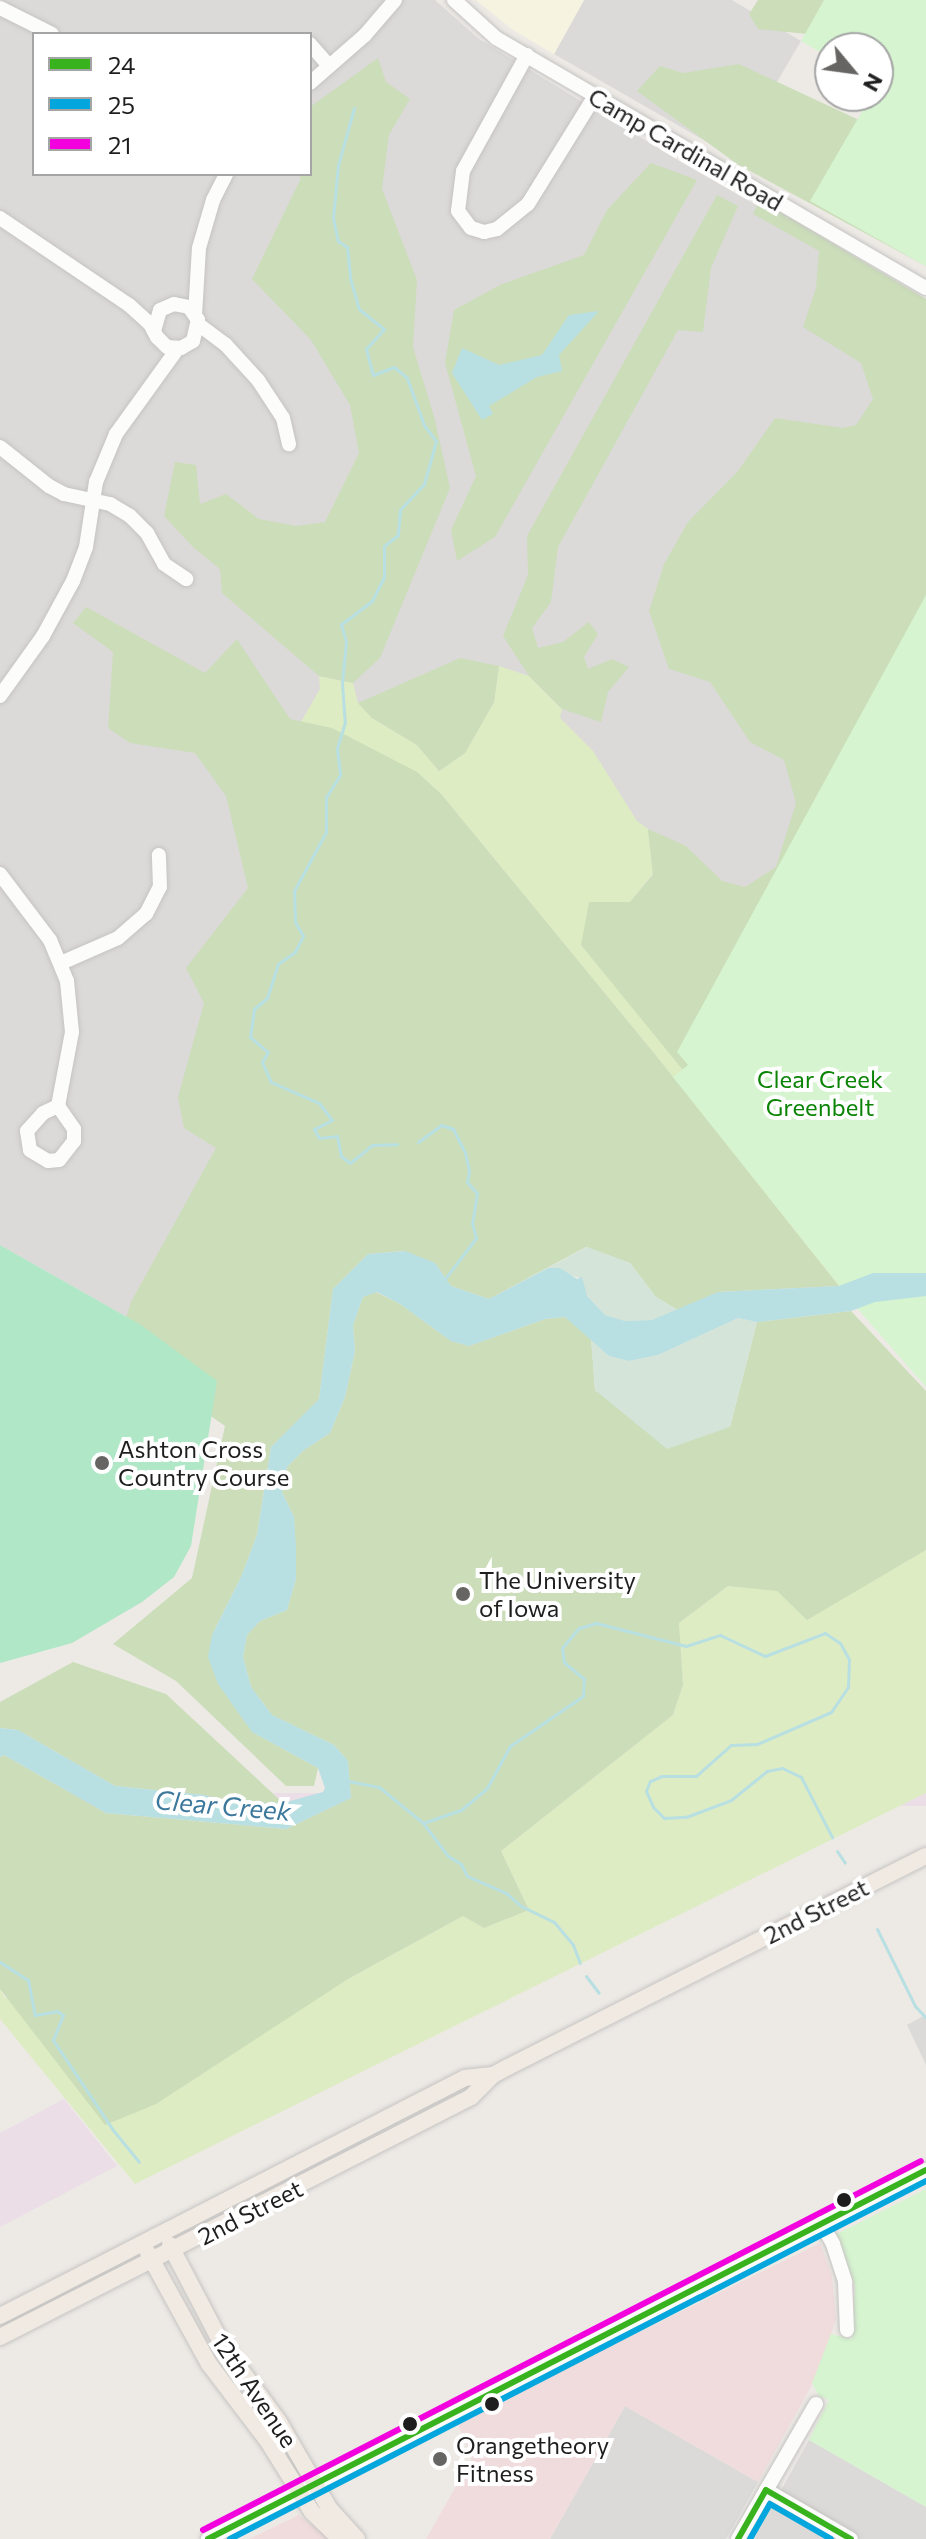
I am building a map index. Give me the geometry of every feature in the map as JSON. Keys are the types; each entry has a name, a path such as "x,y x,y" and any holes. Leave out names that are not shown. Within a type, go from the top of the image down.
{"main road":[{"name":"2nd Street","path":"0,2337 153,2262 471,2097 493,2075 926,1856"},
{"name":"2nd Street","path":"0,2316 465,2078 493,2075"},
{"name":"12th Avenue","path":"164,2234 222,2344 272,2411 339,2522 357,2539"},
{"name":"12th Avenue","path":"143,2245 209,2364 267,2440 312,2512 340,2539"}],"street":[{"path":"312,81 365,35 395,0"},
{"name":"Camp Cardinal Road","path":"454,0 496,38 926,288"},
{"path":"0,8 48,32"},
{"path":"312,46 329,66"},
{"path":"527,55 463,171 458,211 471,228 484,232 497,229 528,204 595,96"},
{"path":"0,696 43,636 73,581 86,547 91,500 116,434 151,384 197,335 196,267 204,225 225,176"},
{"path":"0,218 129,305 167,347 230,351"},
{"path":"151,384 156,317 168,306 196,267"},
{"path":"129,305 189,307 197,320 258,380 283,418 289,444"},
{"path":"0,447 49,486 64,494 110,504 138,522 164,564 186,579"},
{"path":"0,684 14,676"},
{"path":"61,963 118,938 146,914 160,887 159,855"},
{"path":"0,874 40,926 61,963 70,998 72,1032 58,1106"},
{"path":"208,2539 926,2170"},
{"path":"821,2223 833,2244 845,2282 847,2330"},
{"path":"738,2539 816,2404"},
{"path":"766,2490 851,2539"}],"shaded area":[{"path":"0,0 435,0 479,39 681,162 926,302 926,595 677,1052 668,1052 141,1325 0,1245"},
{"path":"476,0 584,0 554,54 513,30"},
{"path":"584,0 732,0 801,41 733,157 554,54"},
{"path":"0,1793 926,1793 926,1806 0,1806"},
{"path":"926,2017 926,2065 907,2025"},
{"path":"64,2099 117,2166 0,2227 0,2133"},
{"path":"820,2243 832,2276 836,2319 818,2374 758,2482 625,2406 550,2539 426,2539 472,2458 457,2422"},
{"path":"625,2406 758,2482 726,2539 550,2539"},
{"path":"809,2440 926,2507 926,2539 754,2539"},
{"path":"299,2515 330,2539 249,2539"}],"green space":[{"path":"758,0 926,0 926,266 737,164 637,91 660,66 683,73 739,64 814,99 814,112 842,112 874,127 883,112 894,112 894,95 904,79 894,67 894,32 814,32 814,35 758,29 749,14"},
{"path":"824,0 926,0 926,266 810,201 862,112 894,112 894,32 814,32 814,49 801,41"},
{"path":"378,58 386,82 410,99 389,135 382,189 417,280 413,347 435,420 450,488 380,658 353,683 319,676 222,593 220,569 193,547 164,516 175,462 196,465 200,504 226,494 259,519 296,526 325,522 359,453 350,405 311,340 252,279 301,178 299,176 312,176 312,106"},
{"path":"651,163 697,180 495,537 457,561 451,530 476,476 445,363 454,310 502,284 584,255 607,210"},
{"path":"717,195 738,206 711,268 703,332 678,330 558,547 551,602 532,628 538,648 563,642 589,622 598,634 584,657 588,669 612,659 629,667 608,692 601,722 562,709 529,676 503,636 528,575 527,536"},
{"path":"760,200 926,299 926,1273 854,1280 581,945 589,902 630,902 653,875 648,829 686,846 722,881 745,887 776,867 796,803 784,760 750,742 710,682 669,669 649,611 664,564 688,522 738,471 775,418 843,428 856,425 873,399 861,363 803,327 816,288 819,251 753,214"},
{"name":"Clear Creek Greenbelt","path":"926,595 926,1387 857,1308 673,1077 688,1065 677,1052"},
{"path":"86,607 205,673 237,639 290,719 332,728 417,772 441,794 662,1063 839,1286 718,1292 678,1310 656,1297 630,1263 586,1247 489,1299 451,1286 435,1263 404,1251 368,1254 333,1289 319,1400 271,1447 257,1535 241,1577 212,1635 252,1732 318,1768 314,1786 286,1786 176,1681 113,1644 192,1578 225,1426 192,1403 125,1321 131,1302 216,1148 184,1128 178,1097 204,1003 186,968 248,888 226,796 195,753 130,743 108,728 113,652 73,623"},
{"path":"460,658 499,666 494,702 465,753 439,771 417,745 372,718 358,703"},
{"path":"499,666 529,676 562,709 560,718 593,751 637,821 648,829 653,874 630,902 674,1058 854,1280 839,1286 662,1063 441,794 417,772 301,722 320,689 319,676 353,683 358,703 372,718 417,745 439,771 465,753 494,702"},
{"name":"Ashton Cross Country Course","path":"0,1245 141,1325 217,1381 191,1546 174,1577 142,1602 72,1643 0,1663"},
{"path":"587,1247 630,1263 656,1297 678,1310 652,1320 625,1321 605,1315 587,1296 581,1285 583,1279 548,1268"},
{"path":"376,1292 400,1304 451,1341 469,1346 545,1319 565,1317 591,1337 595,1391 730,1427 757,1322 851,1311 926,1391 926,1550 807,1620 777,1591 728,1586 679,1623 683,1685 673,1715 501,1851 529,1910 484,1928 463,1916 348,1979 156,2104 105,2125 0,1989 0,1757 4,1755 106,1813 286,1829 351,1798 348,1761 334,1745 272,1715 251,1687 243,1657 247,1635 260,1621 287,1610 296,1579 294,1517 282,1492 287,1467 304,1450 330,1433 345,1397 355,1351 353,1325 363,1297"},
{"path":"738,1318 757,1322 730,1427 667,1449 595,1390 591,1337 609,1356 629,1361 658,1355"},
{"path":"926,1550 926,1793 135,2184 0,2019 0,1989 5,1998 348,1979 463,1916 484,1928 529,1910 501,1851 673,1715 683,1685 679,1623 728,1586 777,1590 807,1619"},
{"path":"73,1662 166,1694 283,1803 234,1803 204,1795 115,1786 18,1730 0,1728 0,1702"},
{"path":"926,2189 926,2507 809,2440 829,2400 819,2396 812,2383 831,2334 852,2339 855,2286 835,2235"}],"water":[{"path":"599,311 559,355 562,371 537,377 489,406 493,414 482,420 452,373 462,348 499,365 542,355 569,315"},
{"name":"Clear Creek","path":"405,1251 435,1263 451,1286 489,1299 548,1268 560,1268 577,1279 582,1277 587,1296 605,1315 625,1321 652,1320 718,1292 839,1286 873,1273 926,1273 926,1296 875,1302 851,1311 757,1322 738,1318 658,1355 629,1361 609,1356 565,1317 545,1319 469,1346 451,1341 400,1304 377,1292 363,1297 353,1325 355,1351 345,1397 330,1433 304,1450 287,1467 282,1492 294,1517 296,1579 287,1610 260,1621 247,1635 243,1657 251,1687 272,1715 334,1745 348,1761 351,1798 286,1829 106,1813 4,1755 0,1757 0,1728 18,1730 115,1786 204,1795 234,1803 283,1803 323,1792 325,1788 318,1768 252,1732 218,1684 208,1657 212,1635 241,1577 257,1535 271,1447 319,1399 333,1289 368,1254"}],"waterway":[{"path":"354,108 338,165 333,218 338,241 347,247 350,278 359,309 384,329 366,349 373,375 394,367 407,378 424,425 436,441 424,484 400,510 398,535 384,546 384,577 372,601 341,624 346,641 342,683 345,722 337,749 340,775 326,797 326,832 294,891 295,922 303,936 295,952 278,964 267,998 254,1009 250,1037 268,1052 262,1062 271,1082 319,1103 332,1120 314,1129 319,1138 337,1136 341,1156 350,1163 372,1145 397,1144"},
{"path":"418,1142 441,1125 453,1129 465,1153 469,1171 467,1182 477,1193 472,1223 476,1238 444,1280"},
{"path":"348,1781 379,1787 423,1823 461,1810 487,1788 510,1746 583,1696 584,1679 564,1662 562,1648 579,1628 596,1623 686,1646 720,1635 765,1656 825,1633 840,1643 849,1659 848,1687 831,1712 757,1744 731,1745 696,1776 662,1776 650,1781 646,1791 653,1807 664,1818 686,1817 731,1800 767,1771 782,1768 801,1777 832,1837"},
{"path":"423,1823 448,1856 461,1864 467,1876 506,1893 521,1906 554,1922 573,1945 580,1963"},
{"path":"837,1851 845,1863"},
{"path":"877,1929 915,2006 926,2018"},
{"path":"0,1962 28,1980 35,2015 57,2011 63,2015 53,2040 113,2130 139,2162"},
{"path":"586,1976 599,1993"}],"transit line":[{"name":"21","path":"203,2530 921,2161"},
{"name":"24","path":"208,2539 926,2170"},
{"name":"25","path":"230,2539 926,2181"},
{"name":"24","path":"738,2539 766,2490 851,2539"},
{"name":"25","path":"750,2539 770,2504 831,2539"}],"place":[{"name":"Ashton Cross Country Course","path":"102,1463"},
{"name":"The University of Iowa","path":"463,1594"},
{"name":"Orangetheory Fitness","path":"440,2459"}]}
